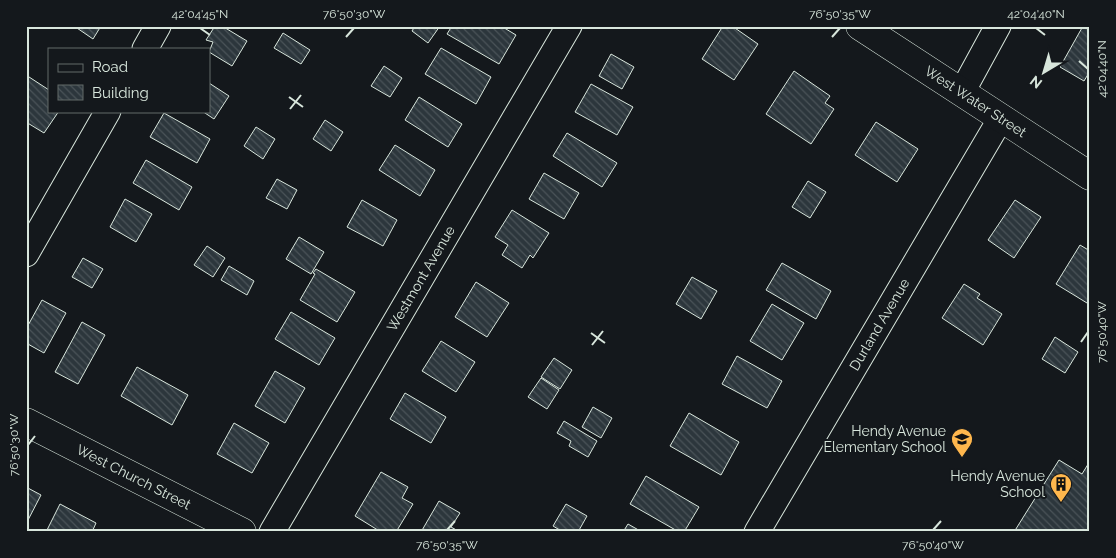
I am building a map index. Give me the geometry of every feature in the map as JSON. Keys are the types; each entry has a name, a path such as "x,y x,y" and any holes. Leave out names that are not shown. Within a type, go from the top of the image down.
{"main road":[{"name":"West Water Street","path":"860,26 1090,176"},
{"name":"West Church Street","path":"26,422 242,532"}],"street":[{"path":"146,48 158,26"},
{"name":"Westmont Avenue","path":"272,532 569,26"},
{"path":"962,92 998,26"},
{"path":"26,254 107,112"},
{"name":"Durland Avenue","path":"757,532 1001,118"}],"building":[{"path":"74,26 101,26 93,39"},
{"path":"215,26 222,26 247,41 232,66 210,53 213,42 206,40"},
{"path":"415,26 440,26 428,43 412,31"},
{"path":"452,26 501,26 516,35 499,64 447,34"},
{"path":"723,26 732,26 758,44 734,80 702,59"},
{"path":"1083,26 1090,26 1090,71 1084,81 1060,67"},
{"path":"283,33 310,50 301,64 274,48"},
{"path":"441,48 491,77 476,104 425,74"},
{"path":"611,54 634,67 622,89 599,76"},
{"path":"384,66 402,78 390,97 371,86"},
{"path":"794,71 830,96 825,103 834,109 811,144 766,114"},
{"path":"26,75 48,89 48,112 58,112 44,133 26,122"},
{"path":"210,84 229,96 214,119 204,112 210,112"},
{"path":"591,84 633,107 617,135 575,112"},
{"path":"419,97 462,124 448,147 405,120"},
{"path":"164,113 210,139 197,163 150,137"},
{"path":"325,120 343,132 331,151 313,139"},
{"path":"876,122 918,149 897,182 855,155"},
{"path":"256,127 275,139 263,159 244,146"},
{"path":"567,133 617,163 602,187 553,156"},
{"path":"395,145 435,170 420,196 379,170"},
{"path":"146,160 192,187 179,210 133,183"},
{"path":"544,173 579,193 564,219 529,199"},
{"path":"277,179 297,190 287,209 266,198"},
{"path":"808,181 826,192 810,218 792,207"},
{"path":"125,199 152,214 136,242 110,227"},
{"path":"362,200 397,220 383,246 347,227"},
{"path":"1015,200 1041,217 1014,258 988,240"},
{"path":"512,210 549,233 533,258 530,255 522,268 502,255 508,245 495,237"},
{"path":"299,237 324,252 311,274 286,259"},
{"path":"1080,245 1090,251 1090,299 1087,303 1056,284"},
{"path":"207,246 225,258 213,277 194,265"},
{"path":"83,258 103,269 92,288 72,277"},
{"path":"782,263 831,291 816,319 766,290"},
{"path":"229,266 254,281 247,295 221,280"},
{"path":"316,269 355,292 337,322 300,300"},
{"path":"692,277 717,291 701,319 676,304"},
{"path":"476,282 509,303 487,337 455,317"},
{"path":"964,284 980,294 977,298 1002,314 983,345 942,318"},
{"path":"42,300 66,313 44,353 26,343 26,329"},
{"path":"772,304 804,323 782,360 750,341"},
{"path":"291,312 335,338 319,365 275,339"},
{"path":"82,322 105,335 78,384 55,372"},
{"path":"1055,337 1078,352 1065,373 1042,359"},
{"path":"441,341 475,362 456,392 422,371"},
{"path":"737,356 782,381 767,408 722,384"},
{"path":"554,358 572,370 560,389 541,377"},
{"path":"137,367 188,395 172,425 121,396"},
{"path":"275,371 305,388 285,423 255,406"},
{"path":"541,378 559,390 547,409 528,397"},
{"path":"405,393 446,417 431,443 390,419"},
{"path":"593,407 612,418 601,438 582,427"},
{"path":"689,413 739,442 721,475 670,446"},
{"path":"564,421 597,441 588,457 569,446 571,441 557,433"},
{"path":"234,423 269,443 252,473 217,454"},
{"name":"Hendy Avenue School","path":"1059,460 1082,474 1090,461 1090,532 1014,532"},
{"path":"381,472 408,487 402,498 413,504 396,532 381,532 355,516"},
{"path":"646,476 699,507 684,532 679,532 630,504"},
{"path":"26,487 41,495 27,522 26,522"},
{"path":"439,501 460,513 451,527 460,532 421,532"},
{"path":"60,504 96,523 92,532 46,532"},
{"path":"566,504 587,516 578,532 563,532 553,526"},
{"path":"628,524 642,532 623,532"}],"place":[{"name":"Hendy Avenue Elementary School","path":"962,458"},
{"name":"Hendy Avenue School","path":"1061,503"}]}
